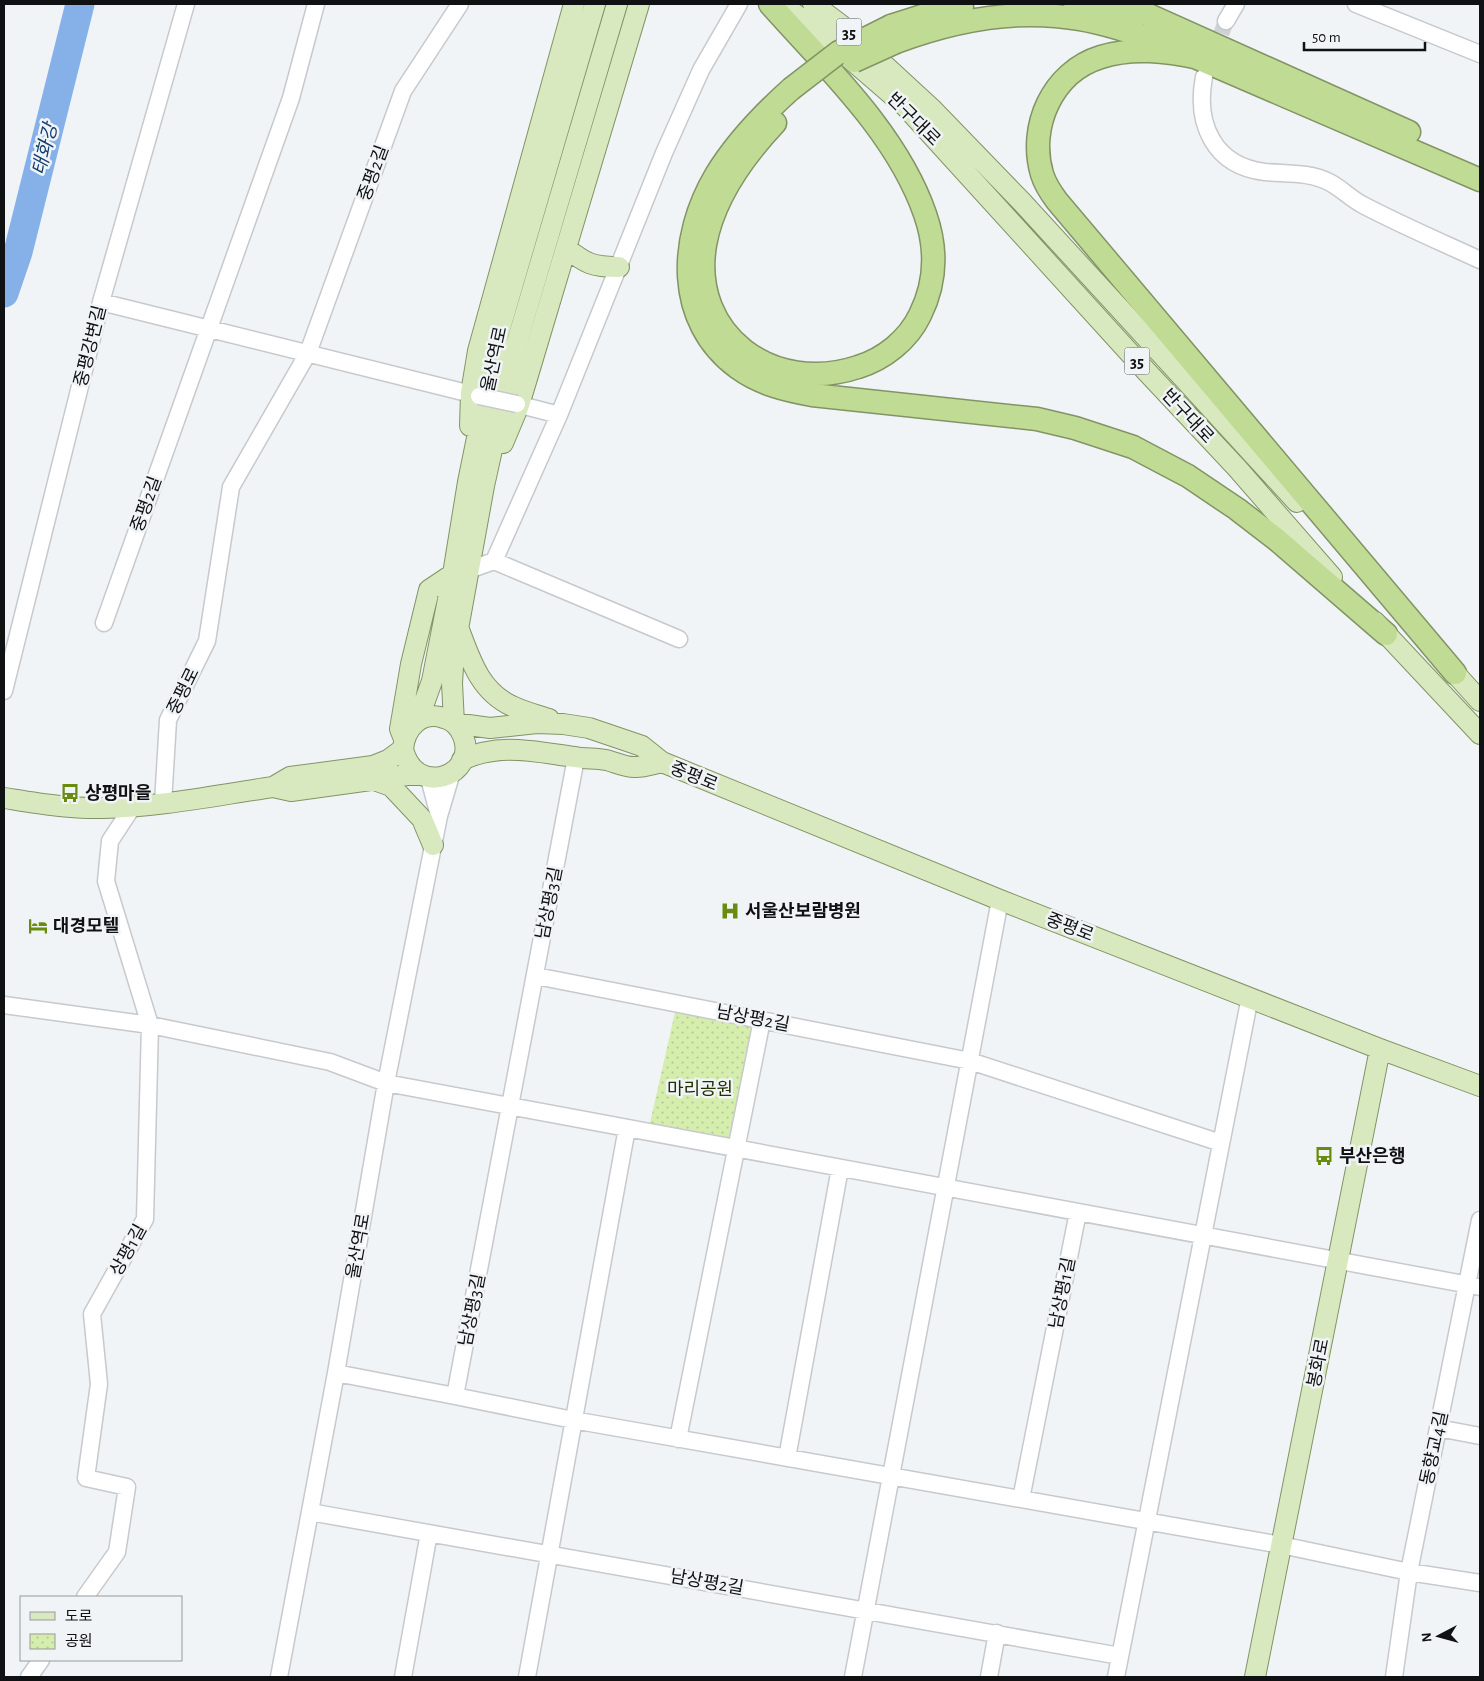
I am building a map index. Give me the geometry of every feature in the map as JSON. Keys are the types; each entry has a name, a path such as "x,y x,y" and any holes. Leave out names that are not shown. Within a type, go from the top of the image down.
{"highway":[{"path":"770,4 853,96 882,134 919,197 926,214 932,238 934,262 930,291 922,312 910,332 877,360 852,369 823,374 800,374 781,370 757,360 739,347 721,325 714,312 709,300 704,274 705,247 708,233 713,218 732,180 768,131 790,107 795,94"},
{"path":"987,4 941,10 894,34 828,76 795,94 744,135 723,164 706,195 698,213 689,244 688,271 696,310 712,343 730,362 759,380 796,392 1037,419 1075,428 1132,447 1188,476 1237,509 1276,539 1386,634"},
{"path":"1075,4 1130,12 1168,24"},
{"path":"1124,4 1480,165"},
{"path":"894,34 962,21 1010,16 1055,16 1079,19 1135,33 1201,68"},
{"path":"1455,673 1057,201 1042,175 1038,133 1044,112 1060,85 1078,68 1103,56 1135,51 1155,51 1480,180"}],"main road":[{"path":"476,484 475,394 478,351 574,4"},
{"name":"울산역로","path":"418,720 432,681 461,572 498,335 595,4"},
{"name":"울산역로","path":"476,484 617,4"},
{"path":"476,484 518,405 639,4"},
{"name":"반구대로","path":"780,4 811,26 906,107 1237,468 1324,568 1480,734"},
{"name":"반구대로","path":"813,4 841,25 932,108 1022,202 1480,701"},
{"path":"837,4 841,25"},
{"path":"566,248 581,260 598,267 618,267"},
{"path":"424,776 411,768 405,759 400,729 411,664 429,590 461,572"},
{"name":"울산역로","path":"454,723 452,683 461,572"},
{"path":"458,627 479,678 490,691 513,707 563,724"},
{"path":"274,787 290,777 372,766 388,760 403,744 408,729 418,720 425,717 445,718 454,723 461,731 465,740 465,751 457,766"},
{"path":"454,723 490,728 538,723 563,724"},
{"name":"중평로","path":"563,724 589,728 642,746 662,762 1000,900 1380,1049 1480,1086"},
{"path":"4,798 56,806 102,808 163,803 274,787 291,791 407,775 439,778 475,754 492,750 538,751 576,758 605,760 634,768 662,762"},
{"path":"374,780 391,786 422,819 433,845"},
{"name":"봉화로","path":"1255,1677 1380,1049"}],"street":[{"name":"중평강변길","path":"4,690 101,302 186,4"},
{"name":"중평2길","path":"104,623 291,98 316,4"},
{"name":"중평2길","path":"207,641 231,487 308,353 403,91 460,4"},
{"path":"494,561 560,415 664,153 701,70 739,4"},
{"path":"1226,21 1236,4"},
{"path":"1356,4 1480,54"},
{"path":"1201,68 1202,112 1206,131 1216,147 1236,163 1248,169 1310,175 1328,182 1362,205 1480,260"},
{"path":"101,302 560,415"},
{"path":"461,572 494,561 679,639"},
{"name":"중평로","path":"163,803 168,720 207,641"},
{"name":"남상평3길","path":"455,1396 576,758"},
{"name":"울산역로","path":"278,1677 336,1373 386,1084 439,816 457,766"},
{"path":"424,776 439,816"},
{"name":"상평1길","path":"86,1596 117,1552 127,1487 86,1478 99,1384 92,1314 145,1219 150,1025 106,881 110,841 133,806"},
{"path":"853,1677 1000,900"},
{"name":"남상평2길","path":"536,976 970,1061"},
{"path":"1116,1677 1250,997"},
{"path":"4,1005 150,1025 330,1062 386,1084 1474,1285"},
{"path":"678,1439 762,1020"},
{"path":"970,1061 1221,1143"},
{"path":"527,1677 627,1128"},
{"path":"787,1458 840,1168"},
{"name":"남상평1길","path":"1021,1499 1078,1212"},
{"name":"동향교4길","path":"1394,1677 1409,1572 1438,1428 1474,1285 1480,1220"},
{"path":"336,1373 573,1420 1281,1545 1409,1572 1480,1583"},
{"path":"1438,1428 1480,1436"},
{"path":"310,1512 549,1554"},
{"path":"403,1677 429,1533"},
{"name":"남상평2길","path":"549,1554 998,1633"},
{"path":"989,1677 998,1633 1120,1656"},
{"path":"29,1677 41,1661"}],"green space":[{"name":"마리공원","path":"676,1008 755,1023 732,1142 649,1127"}],"waterway":[{"name":"태화강","path":"4,293 18,252 80,4"}],"tunnel":[{"path":"1213,56 1226,21"}],"place":[{"name":"상평마을","path":"70,793"},
{"name":"서울산보람병원","path":"730,911"},
{"name":"대경모텔","path":"38,926"},
{"name":"부산은행","path":"1324,1156"}]}
